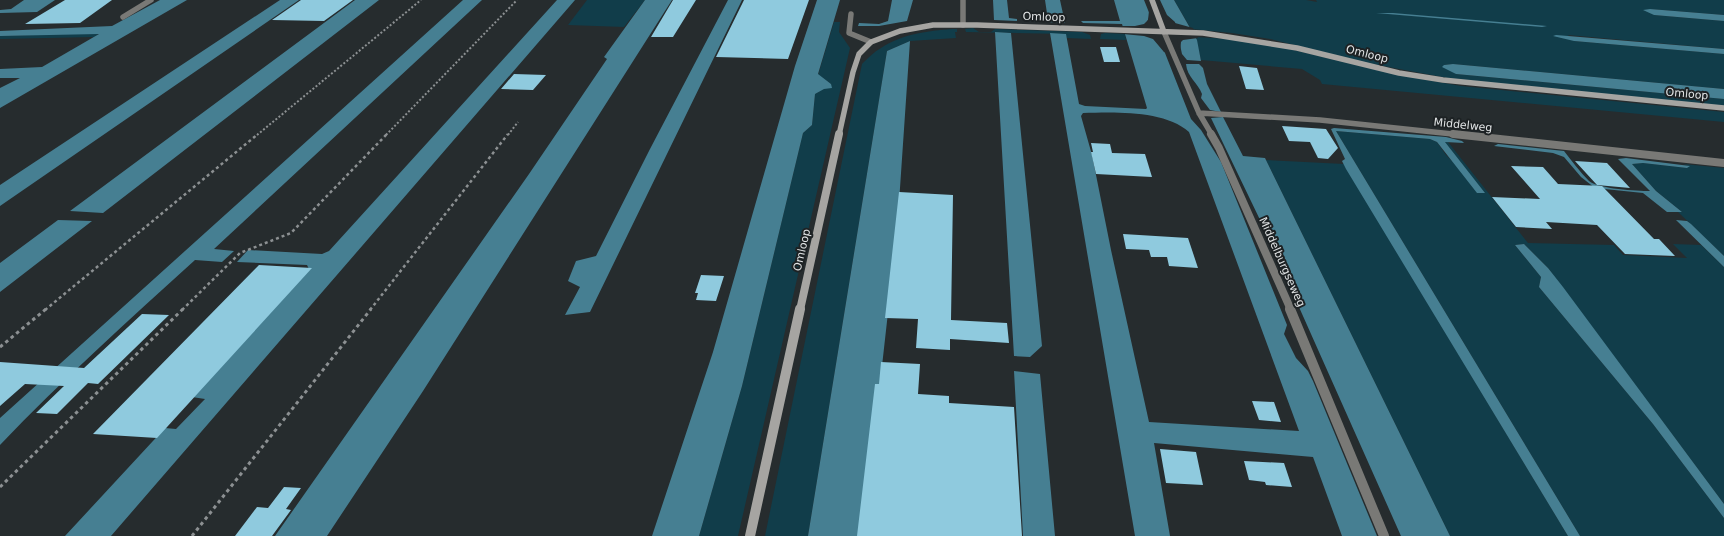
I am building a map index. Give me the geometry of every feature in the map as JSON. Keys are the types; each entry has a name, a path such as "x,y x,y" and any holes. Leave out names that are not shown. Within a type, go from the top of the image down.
{"street":[{"path":"123,17 151,0"},
{"path":"963,0 963,26"},
{"name":"Middelburgseweg","path":"1152,0 1164,32 1199,113 1219,148 1298,326 1384,536"},
{"path":"850,14 849,33 871,42"},
{"name":"Omloop","path":"750,536 853,72 859,54 871,42 900,31 933,26 1203,33 1272,42 1399,73 1443,80 1724,108"},
{"name":"Middelweg","path":"1199,113 1320,120 1724,163"}],"path":[{"path":"0,347 421,0"},
{"path":"0,487 240,253 291,233 517,0"},
{"path":"192,536 518,122"}],"shaded area":[{"path":"24,0 55,0 37,12 0,13 0,10 11,9"},
{"path":"160,0 187,0 0,108 0,88 20,78 0,78 0,69 42,67 99,34 0,36 0,31 112,26"},
{"path":"280,0 299,0 0,206 0,185"},
{"path":"355,0 379,0 103,213 70,211"},
{"path":"463,0 482,0 214,249 234,251 222,262 195,260 72,374 0,445 0,418"},
{"path":"557,0 575,0 111,536 65,536 165,428 176,429 205,399 192,397 309,269 307,265 237,262 248,250 322,254 329,251"},
{"path":"587,0 645,0 624,27 568,25"},
{"path":"645,0 672,0 423,391 327,536 275,536 529,174 607,59 604,57"},
{"path":"728,0 742,0 590,312 565,315 580,287 568,281 576,261 596,256"},
{"path":"817,0 840,0 818,74 831,84 832,88 824,89 815,94 812,125 803,133 742,386 699,536 652,536 713,352 795,66"},
{"path":"892,0 913,0 907,21 879,26 858,26 859,23 879,24 888,21"},
{"path":"993,0 1007,0 1009,18 1017,19 1017,21 994,20"},
{"path":"1045,0 1060,0 1065,23 1028,21 1048,20"},
{"path":"1114,0 1144,0 1150,15 1147,22 1156,40 1165,53 1191,119 1201,130 1221,162 1287,325 1284,334 1296,358 1308,371 1313,381 1377,536 1342,536 1313,457 1154,443 1170,536 1135,536 1050,33 1066,34 1079,104 1085,106 1146,109 1147,108 1122,24 1083,23 1081,21 1120,21","holes":["1083,113 1124,113 1153,116 1179,125 1189,132 1299,431 1149,422 1111,250 1092,155 1081,116"]},
{"path":"1160,0 1174,0 1197,40 1201,61 1187,60 1182,54 1175,22 1167,15"},
{"path":"1174,0 1306,0 1317,2 1316,0 1724,0 1724,15 1650,9 1654,15 1724,21 1724,49 1568,35 1574,41 1724,54 1724,89 1453,64 1444,65 1456,74 1724,99 1724,106 1458,80 1367,63 1270,39 1191,29"},
{"path":"1650,9 1724,15 1724,21 1654,15 1643,10"},
{"path":"1376,13 1393,13 1547,26 1542,27"},
{"path":"834,22 840,22 839,32 850,48 738,536 699,536 742,386 803,133 812,125 815,94 831,84 818,75"},
{"path":"973,28 979,32 991,32 995,29 1082,32 1090,35 1091,39 1067,38 1065,34 966,32 965,29"},
{"path":"957,29 957,32 955,32 956,38 910,41 887,51 808,536 765,536 862,64 878,50 898,39 925,32"},
{"path":"995,32 1011,33 1042,346 1030,357 1014,356"},
{"path":"100,33 94,37 0,39 0,36"},
{"path":"1101,34 1125,34 1126,40 1100,39"},
{"path":"1556,35 1724,49 1724,54 1574,41 1553,36"},
{"path":"1195,37 1230,39 1285,48 1399,75 1461,86 1724,112 1724,122 1322,84 1320,80 1302,69 1201,60"},
{"path":"910,41 897,232 863,536 808,536 887,51"},
{"path":"1186,64 1199,64 1203,68 1207,84 1221,112 1210,110 1201,98 1202,94 1188,73"},
{"path":"1453,64 1724,89 1724,99 1456,74 1442,67 1444,65"},
{"path":"1223,117 1243,156 1265,158 1450,536 1401,536 1262,224 1211,118"},
{"path":"1334,128 1446,137 1462,141 1464,143 1445,142 1485,193 1477,193 1437,142 1430,139 1336,131 1580,536 1568,536 1346,169 1342,161 1345,159 1331,129"},
{"path":"1336,131 1430,139 1437,142 1446,155 1484,193 1444,141 1448,142 1528,243 1614,245 1623,255 1687,258 1673,244 1701,245 1724,267 1724,504 1548,268 1524,244 1515,245 1541,277 1539,287 1653,424 1724,518 1724,536 1580,536"},
{"path":"1498,144 1564,151 1589,181 1601,186 1618,189 1650,191 1618,159 1626,158 1690,166 1687,168 1643,163 1632,164 1656,191 1682,212 1667,212 1643,193 1595,188 1581,177 1564,157 1553,153 1494,146"},
{"path":"1266,160 1344,164 1568,536 1450,536"},
{"path":"1643,163 1687,168 1689,166 1683,164 1724,168 1724,256 1678,212 1682,212 1656,191 1632,164"},
{"path":"58,220 92,221 0,292 0,263"},
{"path":"1676,220 1687,221 1691,224 1724,256 1724,267"},
{"path":"1524,244 1548,268 1563,287 1724,504 1724,518 1653,424 1539,287 1541,277 1515,245"},
{"path":"1014,371 1040,374 1055,536 1023,536"}],"pier":[{"path":"1149,11 1151,11 1152,15 1150,22 1156,38 1167,52 1164,52 1153,39 1144,36 1123,34 1120,26 1135,26 1144,24 1148,20"},
{"path":"1163,12 1175,23 1193,28 1198,38 1183,40 1181,42 1180,53 1174,23 1165,16"}],"building":[{"path":"65,0 112,0 80,23 25,24"},
{"path":"301,0 353,0 324,21 272,20"},
{"path":"673,0 696,0 673,37 651,37"},
{"path":"744,0 809,0 788,59 716,57"},
{"path":"1100,47 1116,47 1120,62 1104,62"},
{"path":"1239,66 1257,68 1264,90 1246,89"},
{"path":"514,74 546,75 533,90 501,89"},
{"path":"1282,126 1326,129 1338,148 1328,159 1318,158 1310,142 1289,141"},
{"path":"1091,143 1110,144 1112,153 1145,154 1152,177 1096,174 1091,152 1093,152"},
{"path":"1575,161 1607,163 1630,188 1597,185"},
{"path":"1511,166 1543,167 1558,184 1602,186 1654,239 1659,239 1675,256 1625,254 1597,225 1546,222 1552,229 1516,227 1492,197 1540,199"},
{"path":"899,192 953,195 951,320 1007,323 1009,343 950,339 950,350 916,348 918,319 885,318"},
{"path":"1123,234 1188,238 1198,268 1169,266 1167,257 1151,257 1149,250 1126,249"},
{"path":"259,265 312,268 157,438 93,434"},
{"path":"701,275 724,276 716,301 696,300 698,293 695,293"},
{"path":"142,314 169,315 98,384 88,383 57,414 36,413 64,386 25,384 0,406 0,362 84,368"},
{"path":"881,362 920,364 918,394 949,396 949,403 1014,407 1022,536 857,536 875,384 879,384"},
{"path":"1252,401 1274,402 1281,422 1259,420"},
{"path":"1160,449 1196,452 1203,485 1166,483"},
{"path":"1244,461 1284,463 1292,487 1266,485 1265,482 1249,480"},
{"path":"284,487 301,488 286,509 291,510 272,536 235,536 257,507 268,508"}]}
